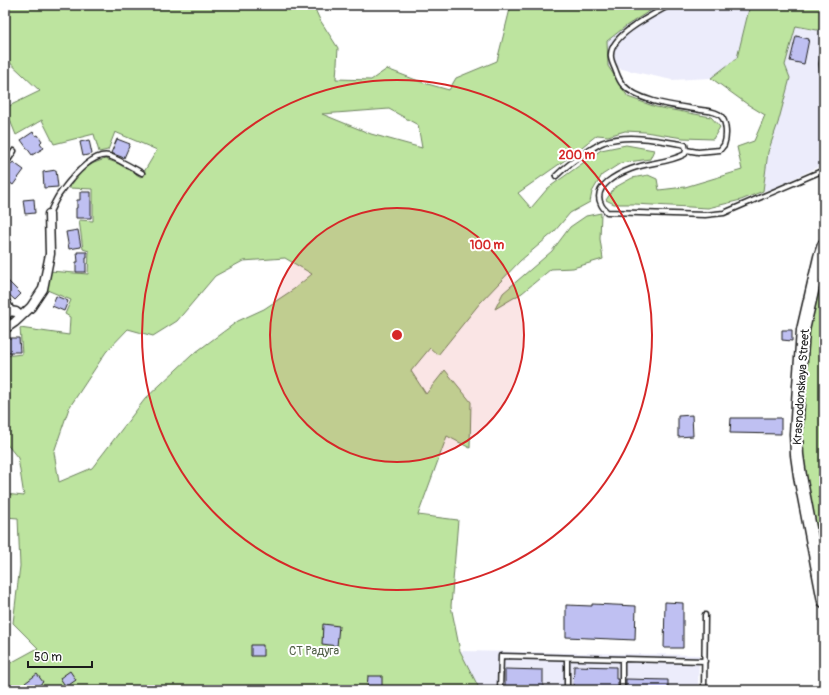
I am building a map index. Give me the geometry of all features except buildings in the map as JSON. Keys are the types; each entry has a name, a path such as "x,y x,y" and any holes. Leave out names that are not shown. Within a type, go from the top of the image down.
{"street":[{"path":"5,329 31,307 42,289 50,254 49,214"},
{"name":"Krasnodonskaya Street","path":"824,245 803,330 798,392 796,455 824,601"},
{"path":"5,300 7,313 16,312 21,316"}],"lane":[{"path":"670,5 631,28 616,41 611,54 611,60 623,85 632,92 646,99 714,112 721,116 726,126 726,138 724,146 720,150 698,152 686,150"},
{"path":"824,48 822,64 824,90"},
{"path":"556,176 584,153 603,142 632,138 652,139 685,145 685,154 678,158 632,168 616,176 605,184 599,193 601,205 607,212 706,215 724,213 824,170"},
{"path":"5,165 14,151"},
{"path":"49,214 61,193 81,168 101,156 108,156 142,173"},
{"path":"704,690 706,615"},
{"path":"500,690 501,656 705,661"},
{"path":"567,658 567,690"},
{"path":"622,659 622,690"}],"shaded area":[{"path":"659,5 750,5 737,58 711,78 672,80 608,66 607,41 626,26"},
{"path":"796,26 817,30 824,28 824,164 772,189 763,191 768,152 790,79 785,65"},
{"path":"460,651 699,655 698,690 480,690"}],"green space":[{"name":"СТ Радуга","path":"5,5 313,5 320,20 338,48 336,79 371,80 387,69 424,83 449,90 456,78 497,61 510,9 517,5 659,5 626,26 607,41 608,66 628,97 656,107 711,117 720,127 713,139 683,138 645,132 625,131 608,136 597,135 568,158 518,193 531,208 548,188 601,150 626,145 654,150 650,159 621,163 602,175 592,192 590,202 570,213 554,232 520,261 480,303 438,355 430,348 411,371 426,394 445,370 471,402 470,448 447,436 418,515 458,520 451,606 460,651 480,690 5,690 5,666 38,648 13,623 20,566 18,518 5,517 5,494 24,496 18,458 5,442 5,356 22,354 20,328 69,335 70,317 65,314 71,300 47,290 49,271 88,274 89,251 83,249 79,220 93,221 93,189 69,188 83,169 105,159 117,163 141,177 157,150 115,132 108,150 99,152 94,134 54,144 42,120 16,135 5,108 40,91 5,58","holes":["389,109 418,125 422,148 371,134 322,114","285,258 312,274 294,289 264,309 238,321 192,355 145,399 92,468 59,482 54,452 69,408 106,352 128,329 153,336 177,321 215,276 243,261"]},
{"path":"750,5 824,5 824,28 817,30 796,26 785,65 790,78 778,123 768,152 763,191 741,200 708,208 614,204 606,200 614,188 632,178 648,175 657,179 659,190 685,187 742,170 737,147 754,141 765,115 711,78 737,58"},
{"path":"601,213 600,239 603,259 573,268 551,269 522,293 495,309 503,293 552,251 570,227 586,216"},
{"path":"824,260 824,573 801,458 801,404 807,332"}]}
